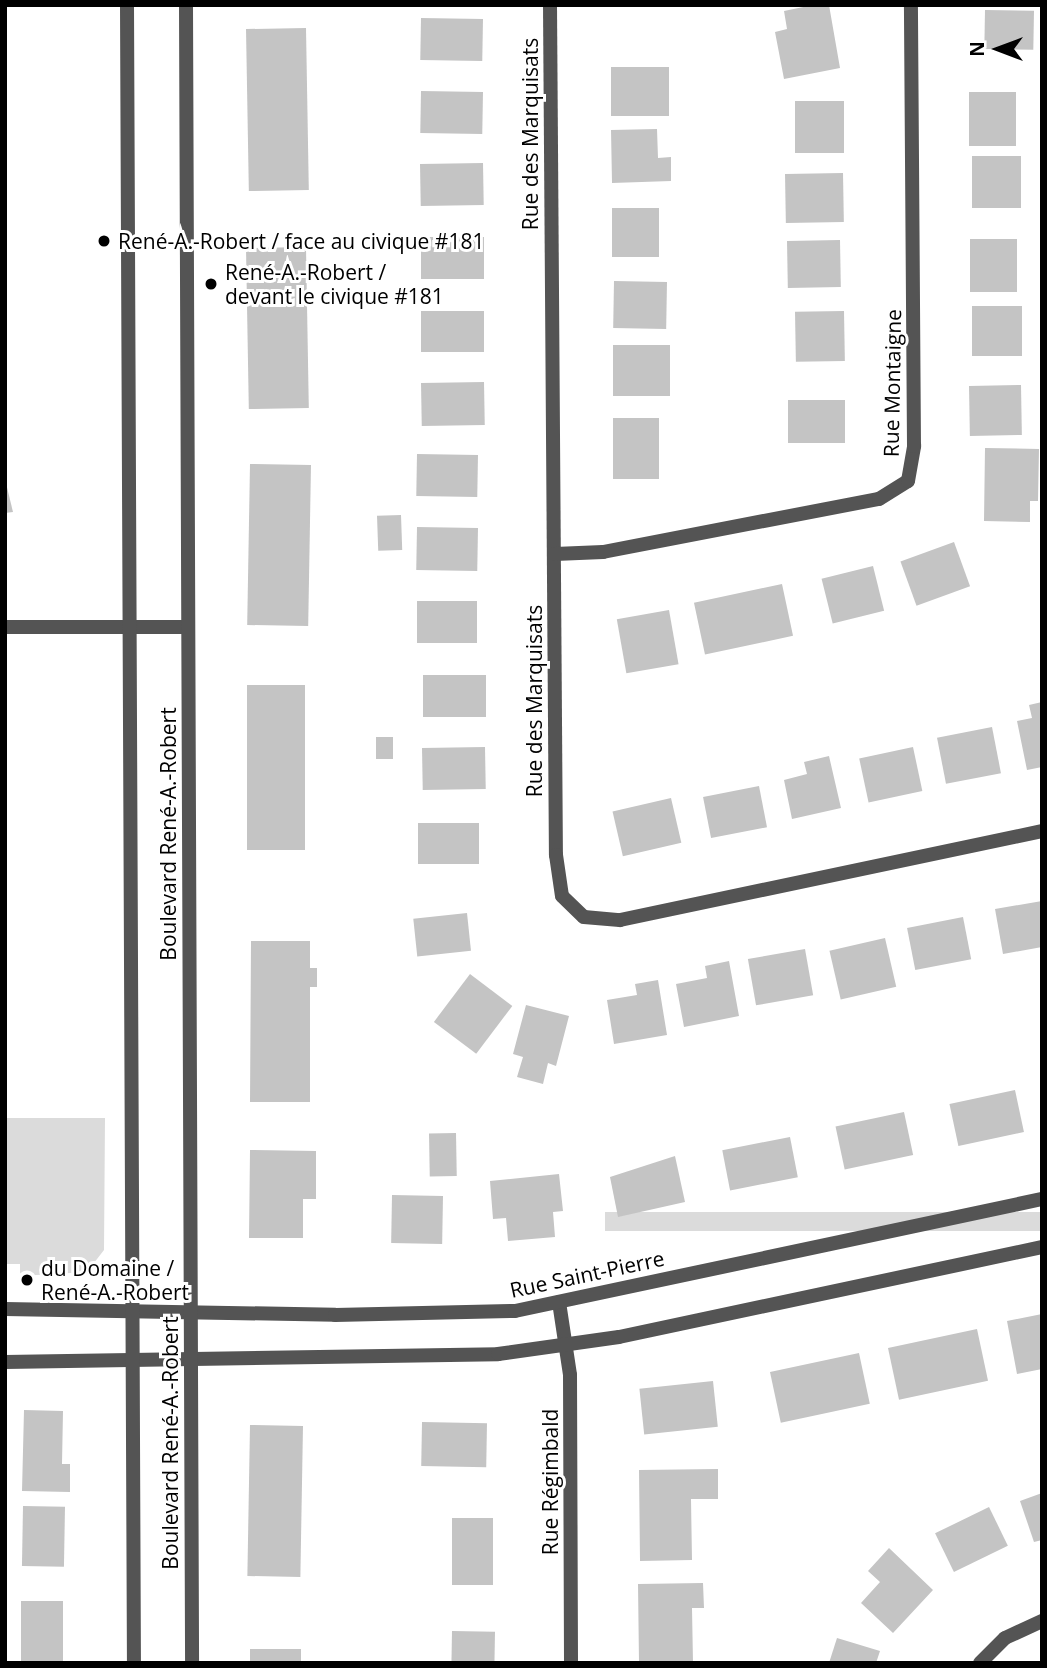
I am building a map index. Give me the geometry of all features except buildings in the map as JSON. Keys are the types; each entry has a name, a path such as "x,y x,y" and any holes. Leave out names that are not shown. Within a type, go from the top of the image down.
{"street":[{"name":"Boulevard René-A.-Robert","path":"127,5 134,1663"},
{"name":"Boulevard René-A.-Robert","path":"186,5 192,1663"},
{"name":"Rue des Marquisats","path":"550,5 556,873 562,896 583,917 607,921 635,918 1042,831"},
{"name":"Rue Montaigne","path":"555,554 603,552 878,499 908,481 914,446 911,5"},
{"path":"5,627 188,627"},
{"name":"Rue Saint-Pierre","path":"5,1309 133,1310 191,1315 482,1314 559,1302 1042,1199"},
{"path":"5,1362 463,1357 567,1345 1042,1247"},
{"name":"Rue Régimbald","path":"559,1302 567,1345 571,1663"},
{"path":"980,1663 1004,1638 1042,1621"}],"shaded area":[{"path":"5,1118 105,1118 104,1250 87,1272 20,1276 20,1264 5,1264"},
{"path":"605,1212 1042,1212 1042,1231 605,1231"}],"place":[{"name":"René-A.-Robert / face au civique #181","path":"104,241"},
{"name":"René-A.-Robert / devant le civique #181","path":"211,284"},
{"name":"du Domaine / René-A.-Robert","path":"27,1280"}]}
